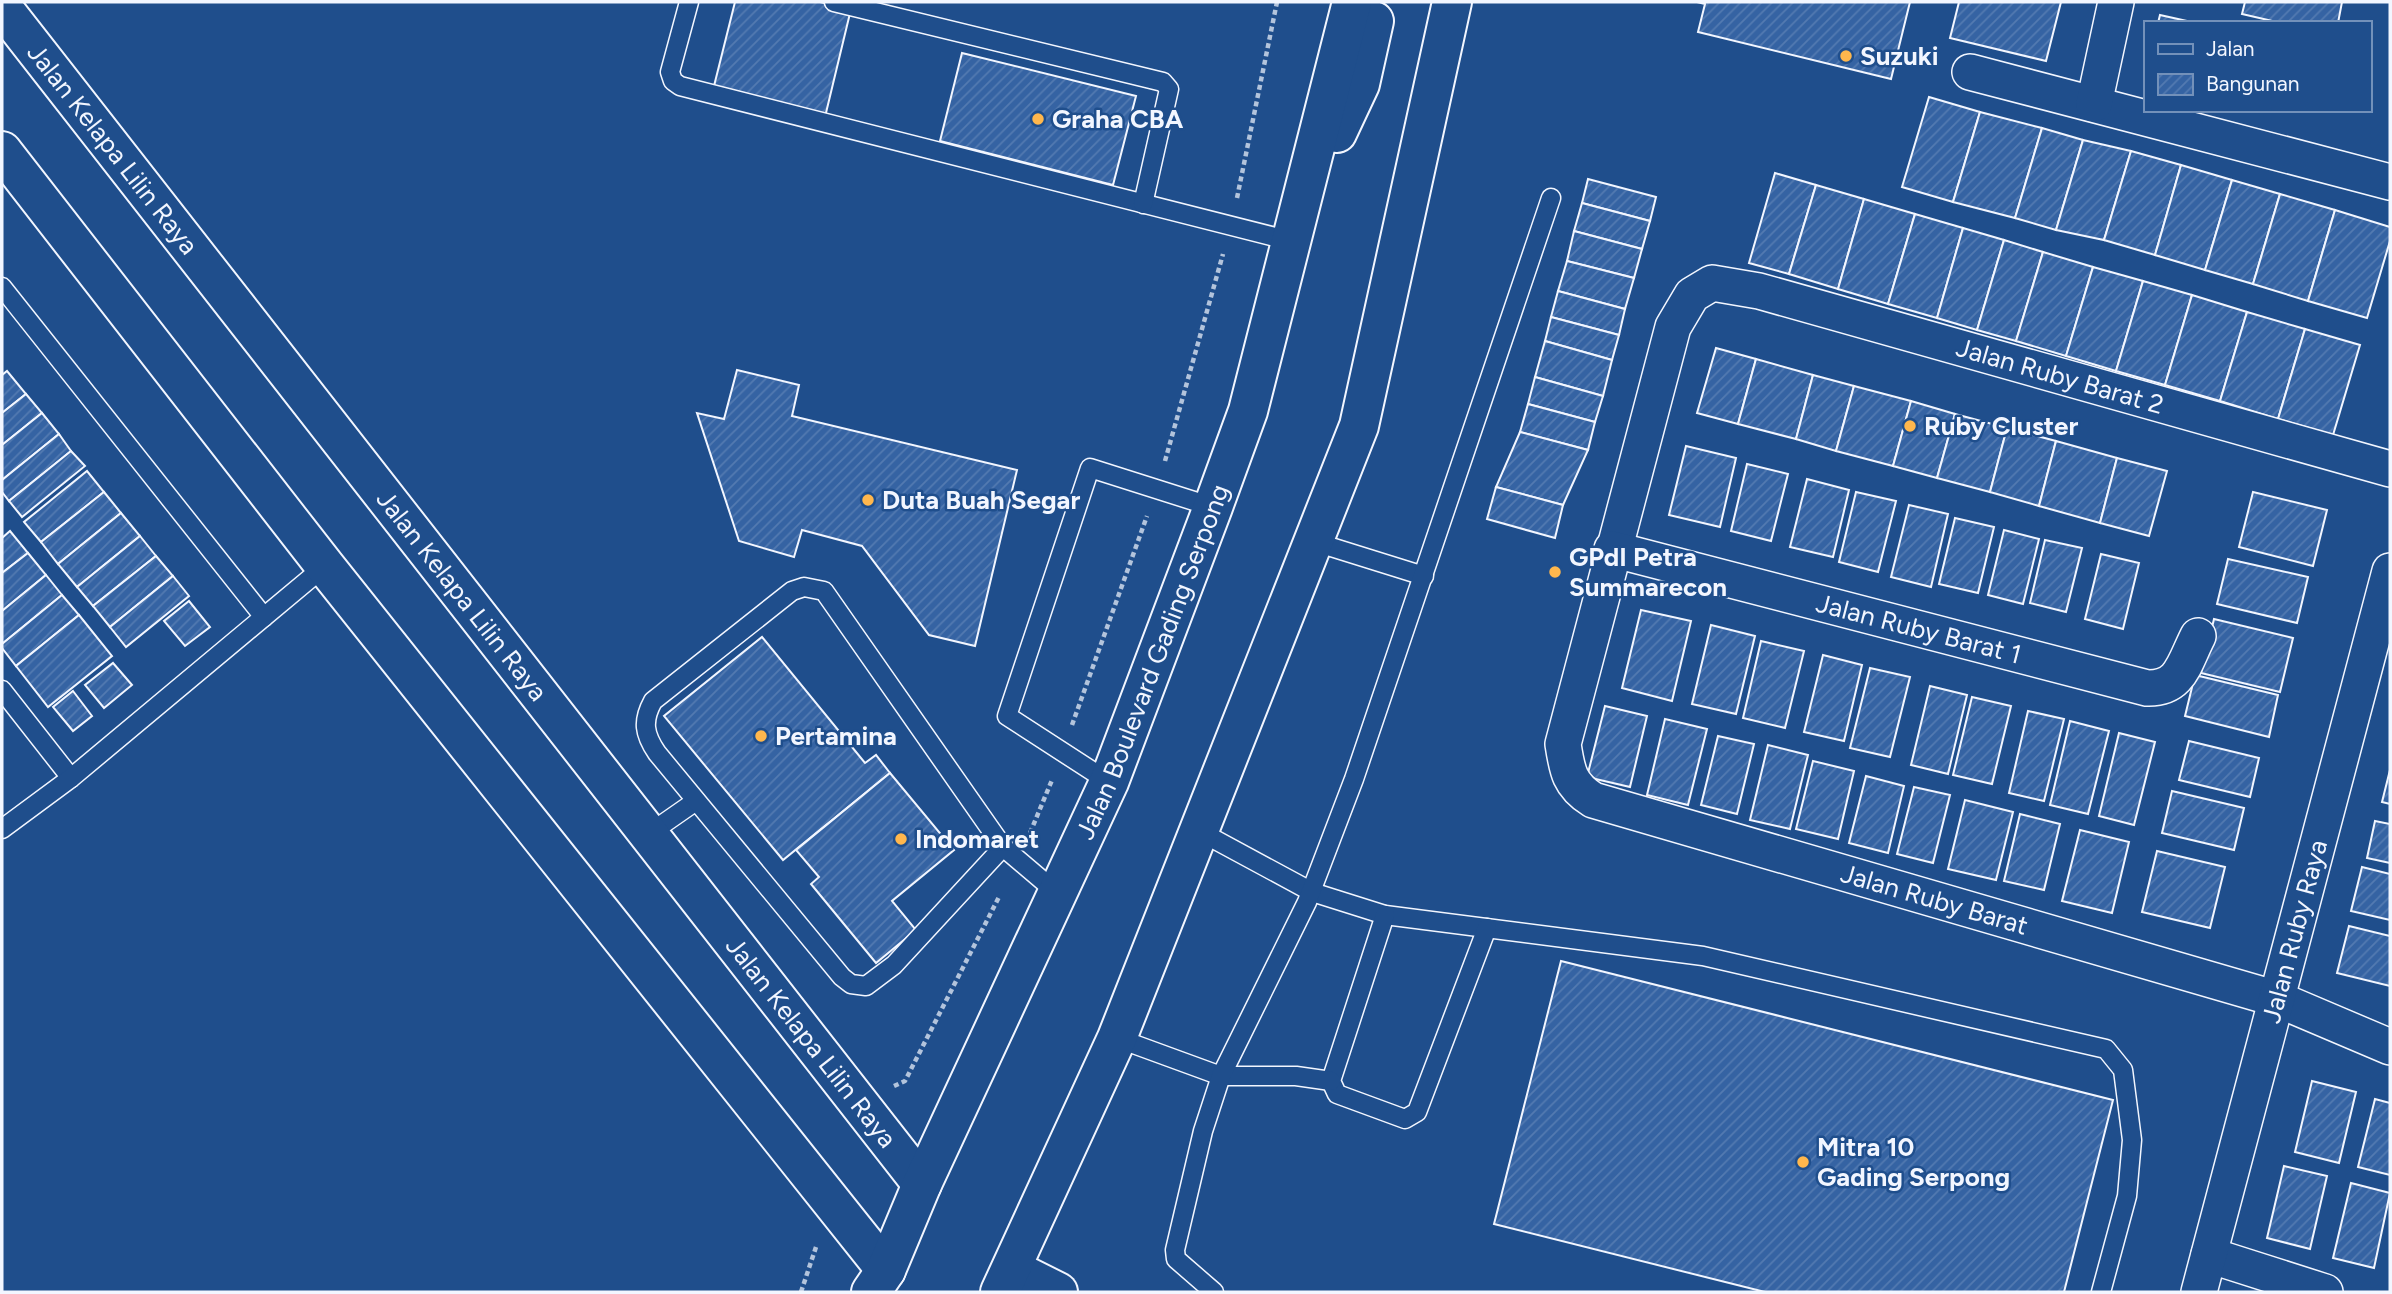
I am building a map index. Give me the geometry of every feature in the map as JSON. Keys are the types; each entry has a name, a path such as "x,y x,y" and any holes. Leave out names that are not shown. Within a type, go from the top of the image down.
{"main road":[{"name":"Jalan Boulevard Gading Serpong","path":"878,1281 1109,782 1213,507 1248,411 1352,2"},
{"path":"1313,157 1339,131 1360,84 1378,2"},
{"path":"1417,170 1407,134 1407,109 1427,2"},
{"path":"1058,1292 1006,1280 1117,1038 1359,426 1452,2"},
{"name":"Jalan Kelapa Lilin Raya","path":"2,7 922,1184"},
{"path":"2,151 878,1281"}],"street":[{"path":"2094,104 2116,2"},
{"path":"1970,72 2388,176"},
{"name":"Jalan Ruby Barat 2","path":"1612,549 1673,327 1692,295 1712,283 1728,284 2390,469"},
{"name":"Jalan Ruby Barat 1","path":"1612,549 2147,688 2163,689 2172,685 2199,636"},
{"name":"Jalan Ruby Barat","path":"1612,549 1563,744 1569,778 1578,791 1593,800 2277,999 2390,1047"},
{"name":"Jalan Ruby Raya","path":"2199,1292 2390,571"},
{"path":"2209,1255 2325,1292"}],"lane":[{"path":"689,2 670,72 673,81 680,86 1292,241"},
{"path":"834,2 1167,85 1169,89 1143,204"},
{"path":"1213,1292 1176,1259 1175,1250 1203,1131 1221,1076 1312,892 1424,576 1551,198"},
{"path":"2,287 264,617"},
{"path":"1109,782 1007,716 1090,468 1213,507"},
{"path":"1315,542 1424,576"},
{"path":"2,828 71,778 325,566"},
{"path":"1003,847 894,965 876,981 859,986 842,977 696,801 648,740 645,718 653,701 792,591 816,589 830,597 1003,847 1056,892"},
{"path":"2,690 71,778"},
{"path":"650,833 696,801"},
{"path":"1199,831 1312,892 1385,915 1703,956 2106,1049 2123,1070 2132,1140 2127,1196 2101,1292"},
{"path":"1385,915 1331,1081 1337,1094 1395,1118 1405,1119 1417,1111 1487,928"},
{"path":"1117,1038 1221,1076 1296,1076 1331,1081"}],"path":[{"path":"843,1081 856,1072 874,1082 895,1087 905,1081 948,992 1019,860 1063,753 1157,489 1231,227 1277,2"}],"building":[{"path":"735,2 820,2 851,9 825,117 713,90"},
{"name":"Suzuki","path":"1697,2 1910,2 1891,79 1698,32 1705,4"},
{"path":"1959,2 2061,2 2046,61 1950,38"},
{"path":"2245,2 2342,2 2338,21 2272,21 2242,14"},
{"path":"2160,15 2187,21 2158,21"},
{"name":"Graha CBA","path":"962,53 1136,96 1113,185 940,141"},
{"path":"1929,97 1980,112 1953,202 1902,187"},
{"path":"1980,112 2042,128 2015,218 1953,202"},
{"path":"2042,128 2083,140 2056,230 2015,218"},
{"path":"2083,140 2131,151 2104,240 2056,230"},
{"path":"2131,151 2181,165 2155,255 2104,240"},
{"path":"2181,165 2232,180 2205,270 2155,255"},
{"path":"1775,173 1816,185 1789,274 1749,263"},
{"path":"1588,179 1656,197 1650,221 1582,203"},
{"path":"2232,180 2280,194 2253,284 2205,270"},
{"path":"1816,185 1864,199 1838,289 1789,274"},
{"path":"2280,194 2335,210 2308,301 2253,284"},
{"path":"1864,199 1915,214 1888,304 1838,289"},
{"path":"1582,203 1650,221 1642,249 1574,231"},
{"path":"2335,210 2390,227 2390,241 2367,318 2308,301"},
{"path":"1915,214 1963,228 1937,318 1888,304"},
{"path":"1963,228 2004,240 1977,330 1937,318"},
{"path":"1574,231 1642,249 1634,278 1567,261"},
{"path":"2004,240 2043,252 2016,341 1977,330"},
{"path":"2043,252 2093,267 2066,356 2016,341"},
{"path":"1567,261 1634,278 1625,309 1558,291"},
{"path":"2093,267 2143,281 2116,371 2066,356"},
{"path":"2143,281 2192,295 2165,385 2116,371"},
{"path":"1558,291 1625,309 1619,335 1551,317"},
{"path":"2192,295 2247,312 2220,401 2165,385"},
{"path":"2247,312 2305,329 2278,419 2220,401"},
{"path":"1551,317 1619,335 1612,360 1545,341"},
{"path":"2305,329 2360,345 2333,435 2278,419"},
{"path":"1545,341 1612,360 1603,396 1535,377"},
{"path":"1716,348 1756,359 1738,424 1697,413"},
{"path":"1756,359 1813,375 1796,439 1738,424"},
{"name":"Duta Buah Segar","path":"737,370 799,385 792,416 1017,470 975,646 929,635 862,546 802,530 794,557 739,541 697,413 724,419"},
{"path":"7,371 26,394 2,413 2,375"},
{"path":"1813,375 1854,386 1836,451 1796,439"},
{"path":"1535,377 1603,396 1595,422 1528,404"},
{"path":"1854,386 1911,401 1893,466 1836,451"},
{"path":"26,394 42,413 2,445 2,413"},
{"path":"1911,401 1955,414 1937,478 1893,466"},
{"path":"1528,404 1595,422 1588,450 1520,432"},
{"path":"42,413 59,434 2,480 2,445"},
{"path":"1955,414 2007,428 1990,492 1937,478"},
{"path":"2007,428 2056,441 2039,506 1990,492"},
{"path":"1520,432 1588,450 1563,505 1496,487"},
{"path":"59,434 71,451 9,501 2,492 2,480"},
{"path":"2056,441 2117,458 2100,523 2039,506"},
{"path":"1686,446 1736,458 1720,527 1669,515"},
{"path":"71,451 85,466 22,517 9,501"},
{"path":"2117,458 2167,471 2149,536 2100,523"},
{"path":"1747,464 1788,474 1771,541 1731,531"},
{"path":"87,471 104,492 41,542 24,522"},
{"path":"1807,479 1849,490 1833,557 1790,547"},
{"path":"1496,487 1563,505 1555,538 1487,519"},
{"path":"104,492 121,513 58,564 41,542"},
{"path":"1856,492 1896,501 1878,572 1839,562"},
{"path":"2253,492 2327,510 2313,566 2239,547"},
{"path":"1909,505 1948,514 1931,587 1891,577"},
{"path":"121,513 140,536 77,587 58,564"},
{"path":"1955,518 1994,527 1978,593 1939,584"},
{"path":"2004,530 2039,539 2023,604 1988,595"},
{"path":"10,531 28,553 2,573 2,538"},
{"path":"140,536 156,556 93,606 77,587"},
{"path":"2045,540 2082,548 2066,612 2030,603"},
{"path":"28,553 46,575 2,611 2,573"},
{"path":"2101,554 2139,563 2123,629 2085,619"},
{"path":"156,556 173,576 110,627 93,606"},
{"path":"2228,559 2308,577 2297,623 2217,604"},
{"path":"46,575 62,595 2,644 2,611"},
{"path":"173,576 189,596 126,647 110,627"},
{"path":"62,595 79,615 16,666 2,648 2,644"},
{"path":"189,601 210,627 185,646 164,621"},
{"path":"1641,610 1691,621 1672,701 1622,688"},
{"path":"79,615 112,656 48,707 16,666"},
{"path":"2214,619 2293,638 2280,692 2201,673"},
{"path":"1711,625 1755,636 1736,714 1692,704"},
{"name":"Pertamina","path":"762,637 865,763 876,755 890,773 783,860 664,716"},
{"path":"1761,641 1804,651 1785,728 1743,718"},
{"path":"1823,655 1862,665 1844,741 1804,732"},
{"path":"113,663 132,685 104,708 85,685"},
{"path":"1870,668 1910,677 1890,757 1850,748"},
{"path":"2195,675 2278,695 2269,737 2185,716"},
{"path":"1930,686 1967,695 1948,774 1911,765"},
{"path":"73,691 92,716 73,731 53,707"},
{"path":"1972,697 2011,706 1992,784 1953,775"},
{"path":"1605,706 1647,716 1630,787 1587,777"},
{"path":"2028,711 2064,719 2044,801 2009,793"},
{"path":"1665,719 1707,729 1688,805 1647,795"},
{"path":"2070,721 2109,731 2088,814 2050,805"},
{"path":"2119,733 2155,742 2134,825 2099,816"},
{"path":"1718,736 1754,744 1737,814 1701,805"},
{"path":"2189,741 2259,758 2250,797 2179,780"},
{"path":"1768,745 1808,755 1790,829 1750,820"},
{"path":"1813,761 1854,771 1838,839 1796,829"},
{"path":"2390,770 2390,804 2382,802"},
{"path":"890,773 954,850 892,901 916,930 876,963 811,884 819,877 796,850"},
{"path":"1866,776 1904,786 1888,853 1849,843"},
{"path":"1914,787 1950,795 1933,863 1897,854"},
{"path":"2172,791 2244,808 2234,850 2162,833"},
{"path":"1965,800 2013,812 1996,880 1948,869"},
{"path":"2020,814 2060,824 2044,890 2004,881"},
{"path":"2375,821 2390,824 2390,863 2367,858"},
{"path":"2080,830 2129,842 2112,913 2062,901"},
{"path":"2157,851 2225,867 2210,928 2142,912"},
{"path":"2362,867 2390,874 2390,920 2351,911"},
{"path":"2349,926 2390,936 2390,986 2337,973"},
{"name":"Mitra 10 Gading Serpong","path":"1561,961 2113,1100 2064,1292 1765,1292 1494,1224"},
{"path":"2312,1081 2356,1092 2339,1163 2295,1152"},
{"path":"2375,1099 2390,1103 2390,1175 2358,1167"},
{"path":"2284,1166 2327,1176 2310,1249 2267,1238"},
{"path":"2351,1183 2390,1193 2374,1268 2333,1258"}],"place":[{"name":"Suzuki","path":"1846,56"},
{"name":"Graha CBA","path":"1038,119"},
{"name":"Ruby Cluster","path":"1910,426"},
{"name":"Duta Buah Segar","path":"868,500"},
{"name":"GPdI Petra Summarecon","path":"1555,572"},
{"name":"Pertamina","path":"761,736"},
{"name":"Indomaret","path":"901,839"},
{"name":"Mitra 10 Gading Serpong","path":"1803,1162"}]}
